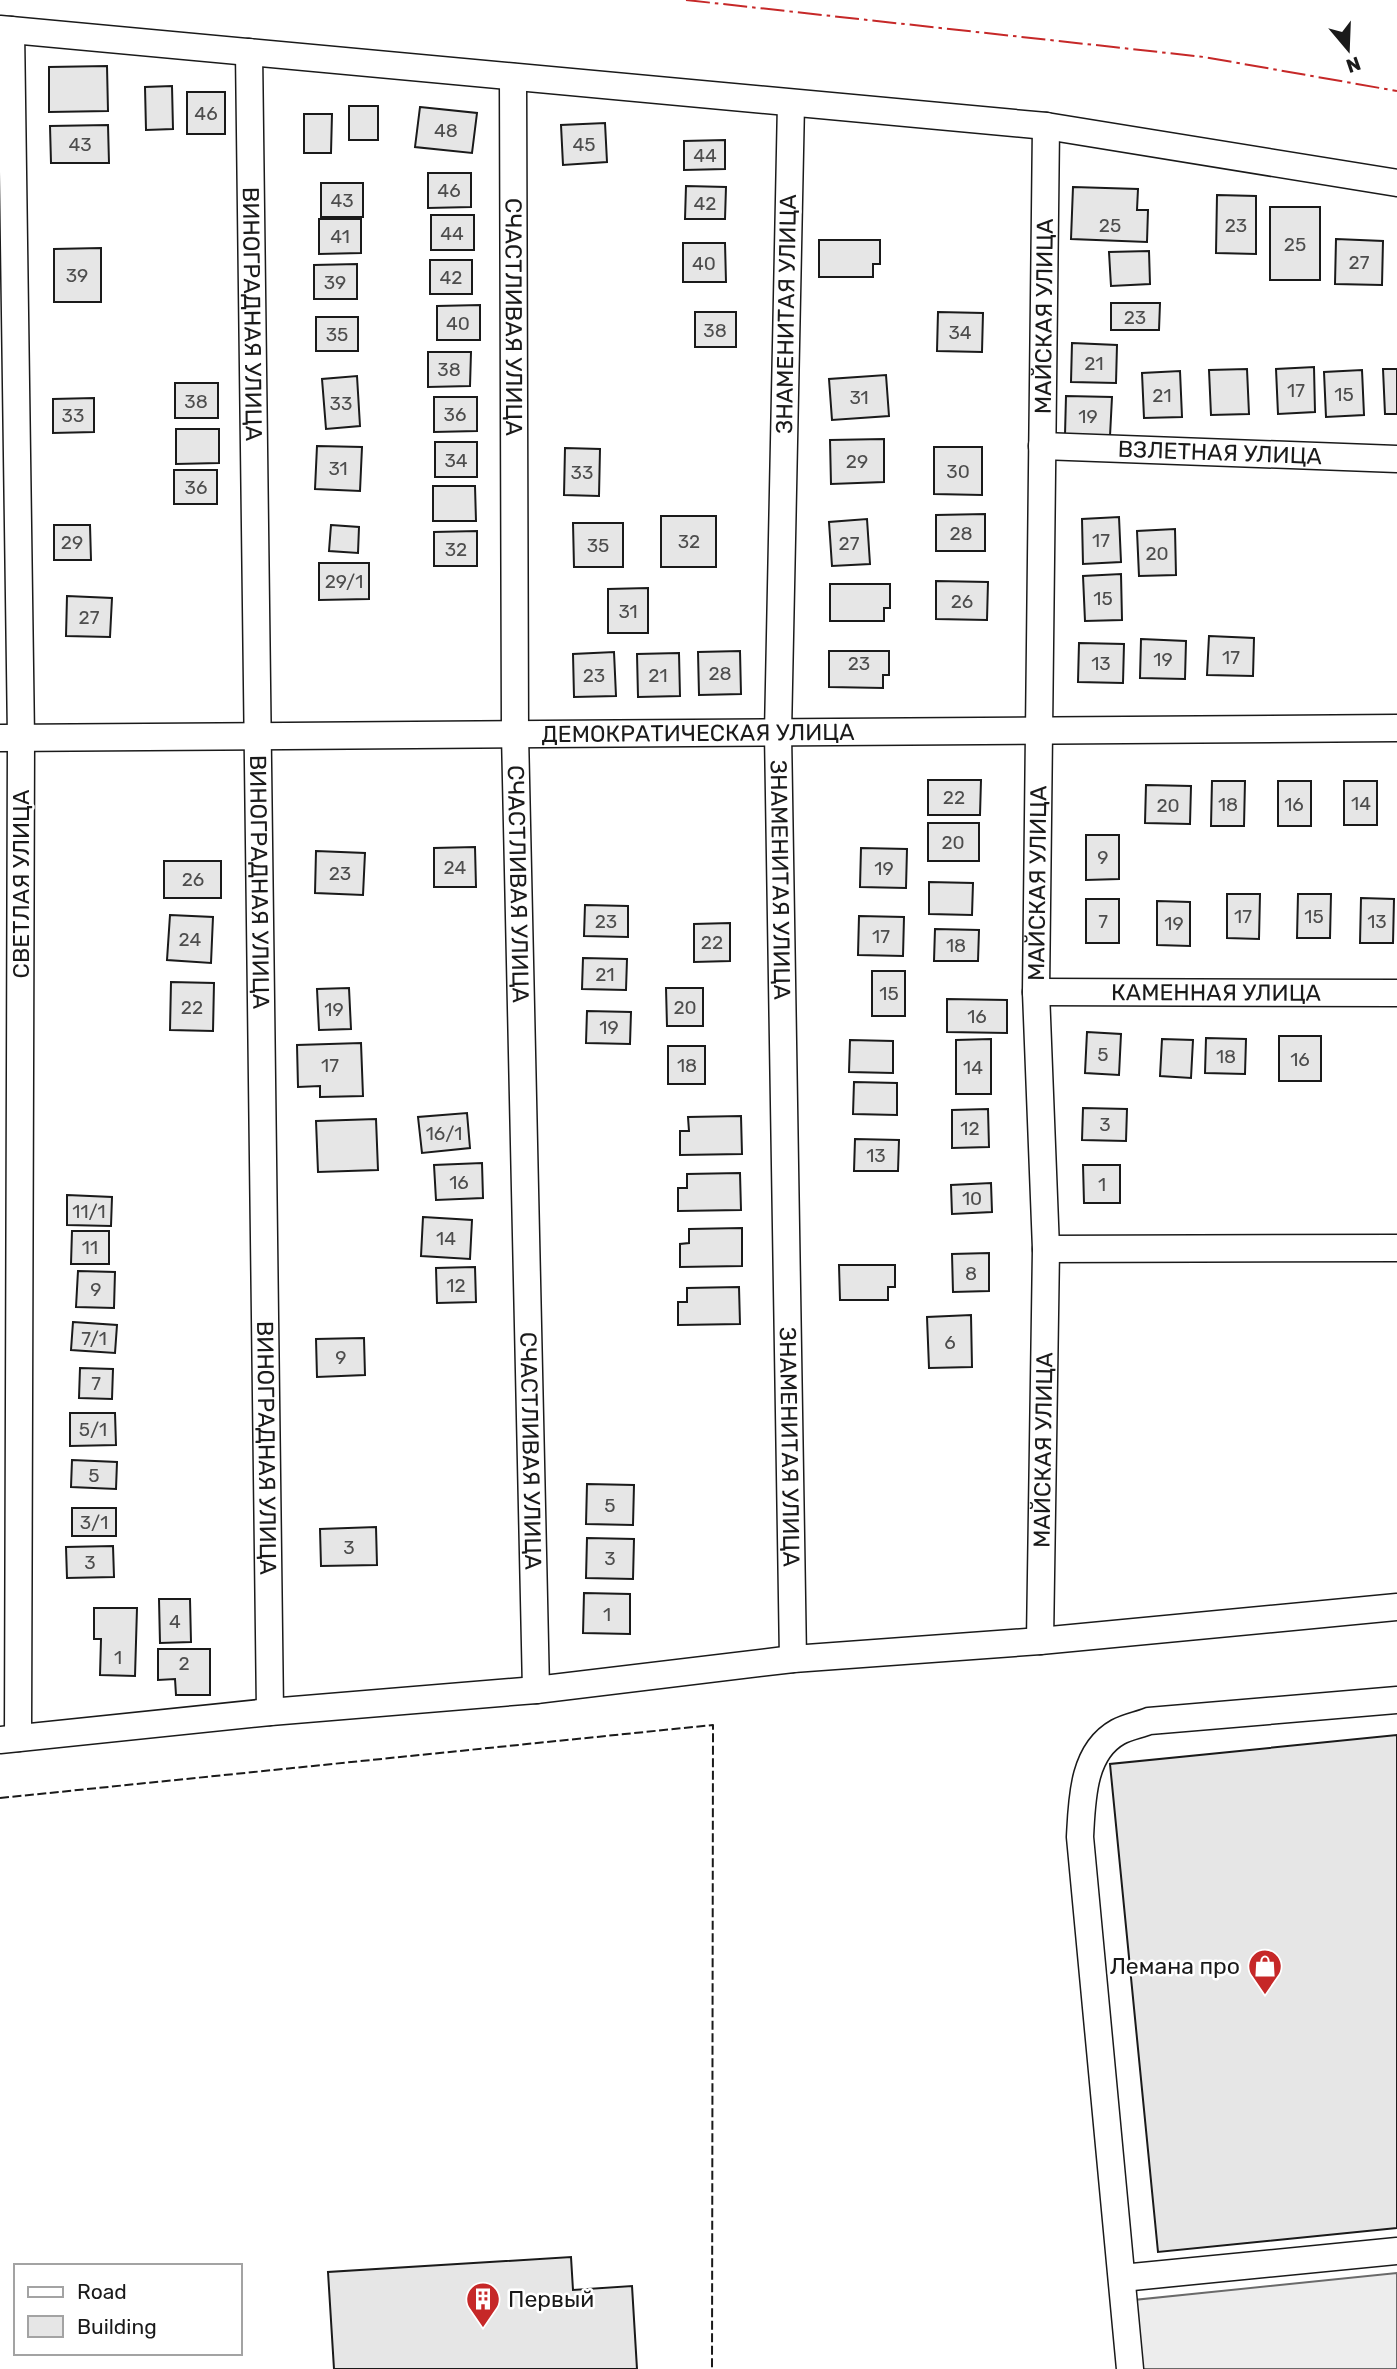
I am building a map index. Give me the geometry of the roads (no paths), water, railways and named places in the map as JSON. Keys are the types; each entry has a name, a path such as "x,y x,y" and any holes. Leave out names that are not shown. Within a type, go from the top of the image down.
{"street":[{"path":"5,30 1046,127 1397,183"},
{"name":"СВЕТЛАЯ УЛИЦА","path":"5,30 10,738 9,1739"},
{"name":"ВИНОГРАДНАЯ УЛИЦА","path":"249,52 270,1712"},
{"name":"СЧАСТЛИВАЯ УЛИЦА","path":"513,77 515,734 536,1690"},
{"name":"ЗНАМЕНИТАЯ УЛИЦА","path":"791,103 778,733 793,1659"},
{"name":"МАЙСКАЯ УЛИЦА","path":"1040,1641 1046,1249 1036,992 1046,127"},
{"name":"ВЗЛЕТНАЯ УЛИЦА","path":"1042,446 1397,459"},
{"name":"ДЕМОКРАТИЧЕСКАЯ УЛИЦА","path":"10,738 1397,728"},
{"name":"КАМЕННАЯ УЛИЦА","path":"1036,992 1397,993"},
{"path":"1046,1249 1397,1248"},
{"path":"9,1739 270,1712 536,1690 793,1659 1040,1641 1397,1607"},
{"path":"1130,2369 1080,1837 1083,1791 1094,1756 1116,1733 1149,1721 1397,1700"},
{"path":"1122,2278 1397,2251"}],"place":[{"name":"Лемана про","path":"1265,1996"},
{"name":"Первый","path":"483,2329"}]}
